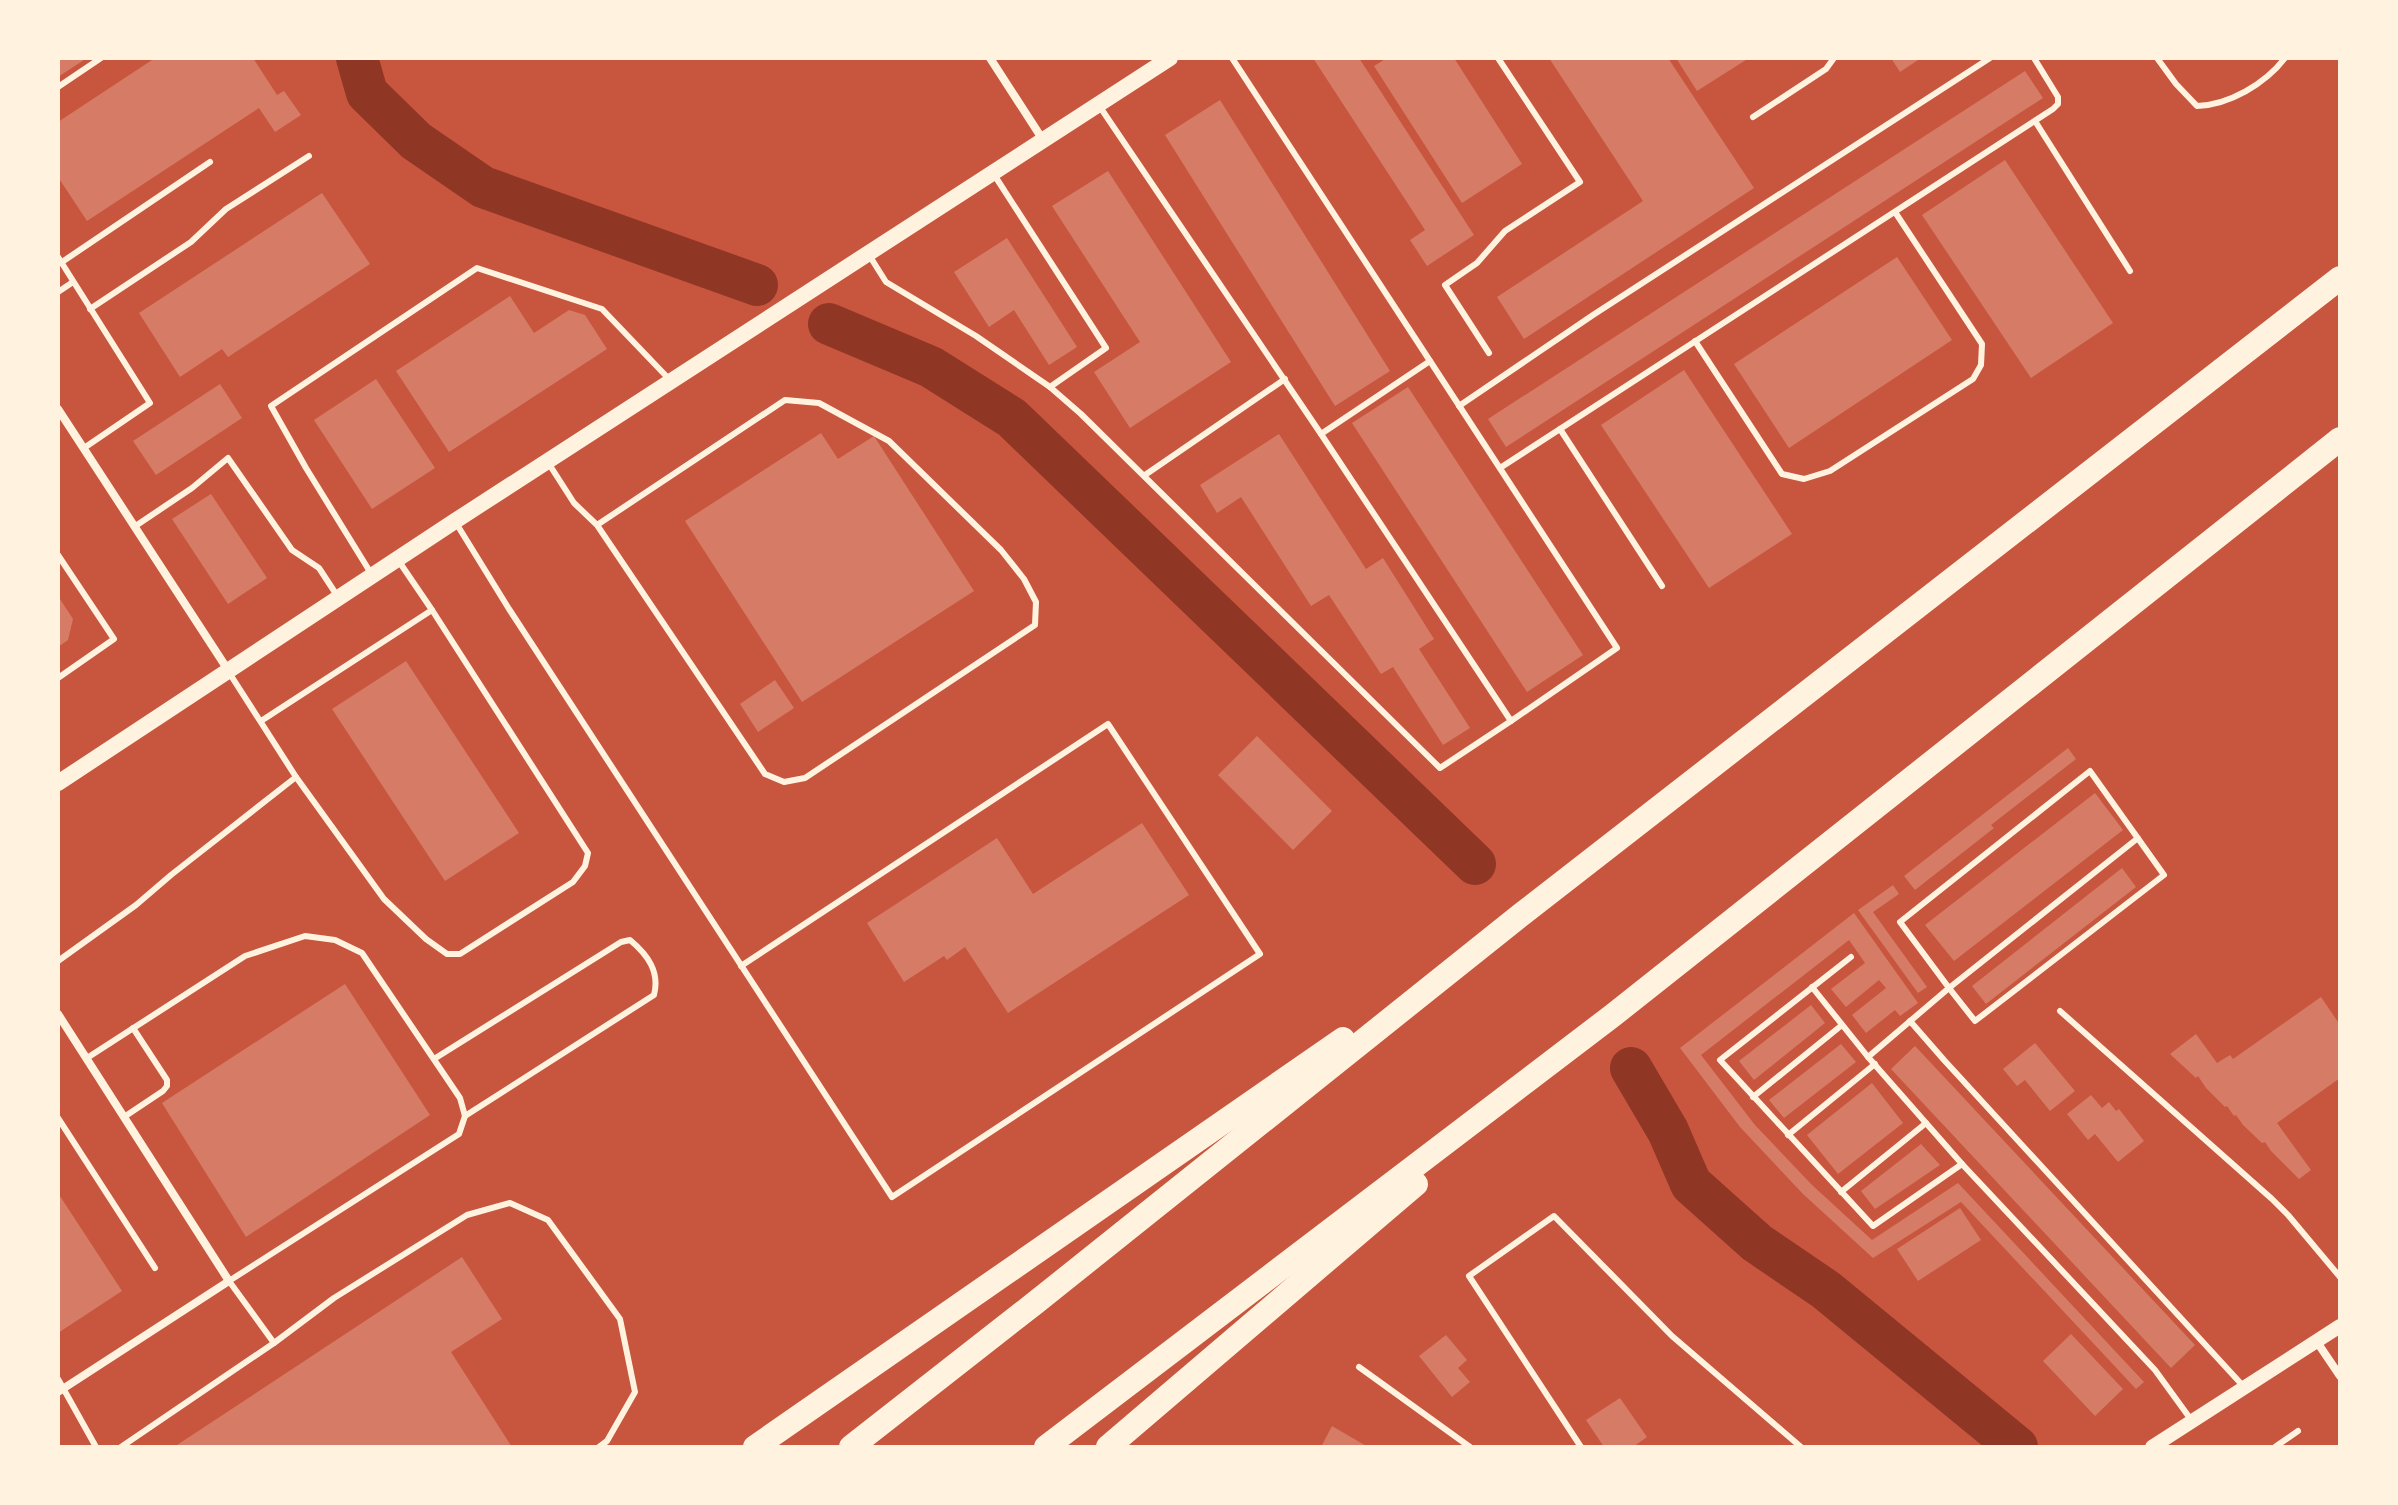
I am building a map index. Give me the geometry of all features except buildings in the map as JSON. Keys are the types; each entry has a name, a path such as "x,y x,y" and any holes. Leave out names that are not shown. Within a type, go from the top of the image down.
{"highway":[{"path":"851,1447 1522,914 2340,278"},
{"path":"1046,1447 1612,1016 2340,439"},
{"path":"755,1447 1522,914"},
{"path":"1108,1447 1612,1016"}],"main road":[{"path":"58,783 338,597 1170,58"}],"street":[{"path":"990,58 1043,140"},
{"path":"60,415 228,671"},
{"path":"58,1014 229,1281 61,1390"},
{"path":"2156,1446 2340,1326"},
{"path":"2317,1342 2340,1376"}],"lane":[{"path":"58,87 101,58"},
{"path":"868,255 886,282 976,336 1050,387 1145,475 1440,768 1617,648 1232,58"},
{"path":"1489,353 1445,285 1477,263 1505,231 1580,182 1498,58"},
{"path":"1753,117 1826,69 1834,58"},
{"path":"1459,406 1593,315 1990,58"},
{"path":"1500,468 2053,109 2058,104 2058,97 2034,58"},
{"path":"2157,58 2197,106 2210,106 2244,92 2285,58"},
{"path":"1098,104 1285,379 1511,721"},
{"path":"2035,121 2130,271"},
{"path":"90,309 191,242 226,209 309,156"},
{"path":"84,448 150,403 60,260 210,162"},
{"path":"993,173 1106,348 1050,387"},
{"path":"1695,341 1782,474 1804,479 1830,471 1882,438 1973,379 1981,365 1982,344 1895,212"},
{"path":"372,576 271,406 477,268 602,309 671,381"},
{"path":"58,292 73,282"},
{"path":"1321,434 1430,361"},
{"path":"1145,475 1285,379"},
{"path":"547,461 574,503 597,525 765,774 784,782 805,778 1035,625 1036,602 1024,579 1001,550 889,441 819,403 785,400 597,525"},
{"path":"1560,429 1662,586"},
{"path":"134,527 192,488 228,458 292,550 319,568 338,597"},
{"path":"455,521 509,609 741,966 892,1197 1260,954 1108,724 741,966"},
{"path":"58,555 114,639 58,678"},
{"path":"228,671 296,777 384,899 426,939 447,954 460,954 573,882 585,866 588,853 398,559"},
{"path":"261,721 432,610"},
{"path":"2090,771 2164,875 1975,1021 1949,988 1900,922 2090,771"},
{"path":"58,961 136,905 296,777"},
{"path":"1868,1057 1949,988 2138,838"},
{"path":"87,1058 245,956 305,936 335,940 362,953 460,1098 465,1116 459,1134 229,1281 274,1343"},
{"path":"434,1059 621,942 630,940 641,949 654,969 657,984 654,995 465,1116"},
{"path":"1851,957 1720,1060 1873,1226 1962,1164"},
{"path":"1812,987 1868,1057 1962,1164 2155,1370 2192,1421"},
{"path":"2060,1011 2272,1199 2340,1277"},
{"path":"1910,1021 2245,1388"},
{"path":"1753,1097 1842,1025"},
{"path":"124,1117 167,1086 167,1080 133,1028"},
{"path":"58,1035 67,1029"},
{"path":"1788,1135 1875,1064"},
{"path":"58,1118 155,1268"},
{"path":"1841,1192 1926,1123"},
{"path":"121,1447 274,1343 334,1298 467,1215 510,1203 548,1220 620,1319 635,1392 607,1441 599,1447"},
{"path":"1581,1447 1469,1276 1554,1216 1672,1336 1801,1447"},
{"path":"1359,1367 1470,1447"},
{"path":"58,1379 61,1390 96,1447"},
{"path":"2275,1447 2298,1431"}],"waterway":[{"path":"357,58 367,93 416,141 483,187 757,285"},
{"path":"829,324 931,367 1012,418 1475,864"},
{"path":"1631,1068 1668,1131 1691,1184 1757,1243 1826,1290 2017,1447"}]}
